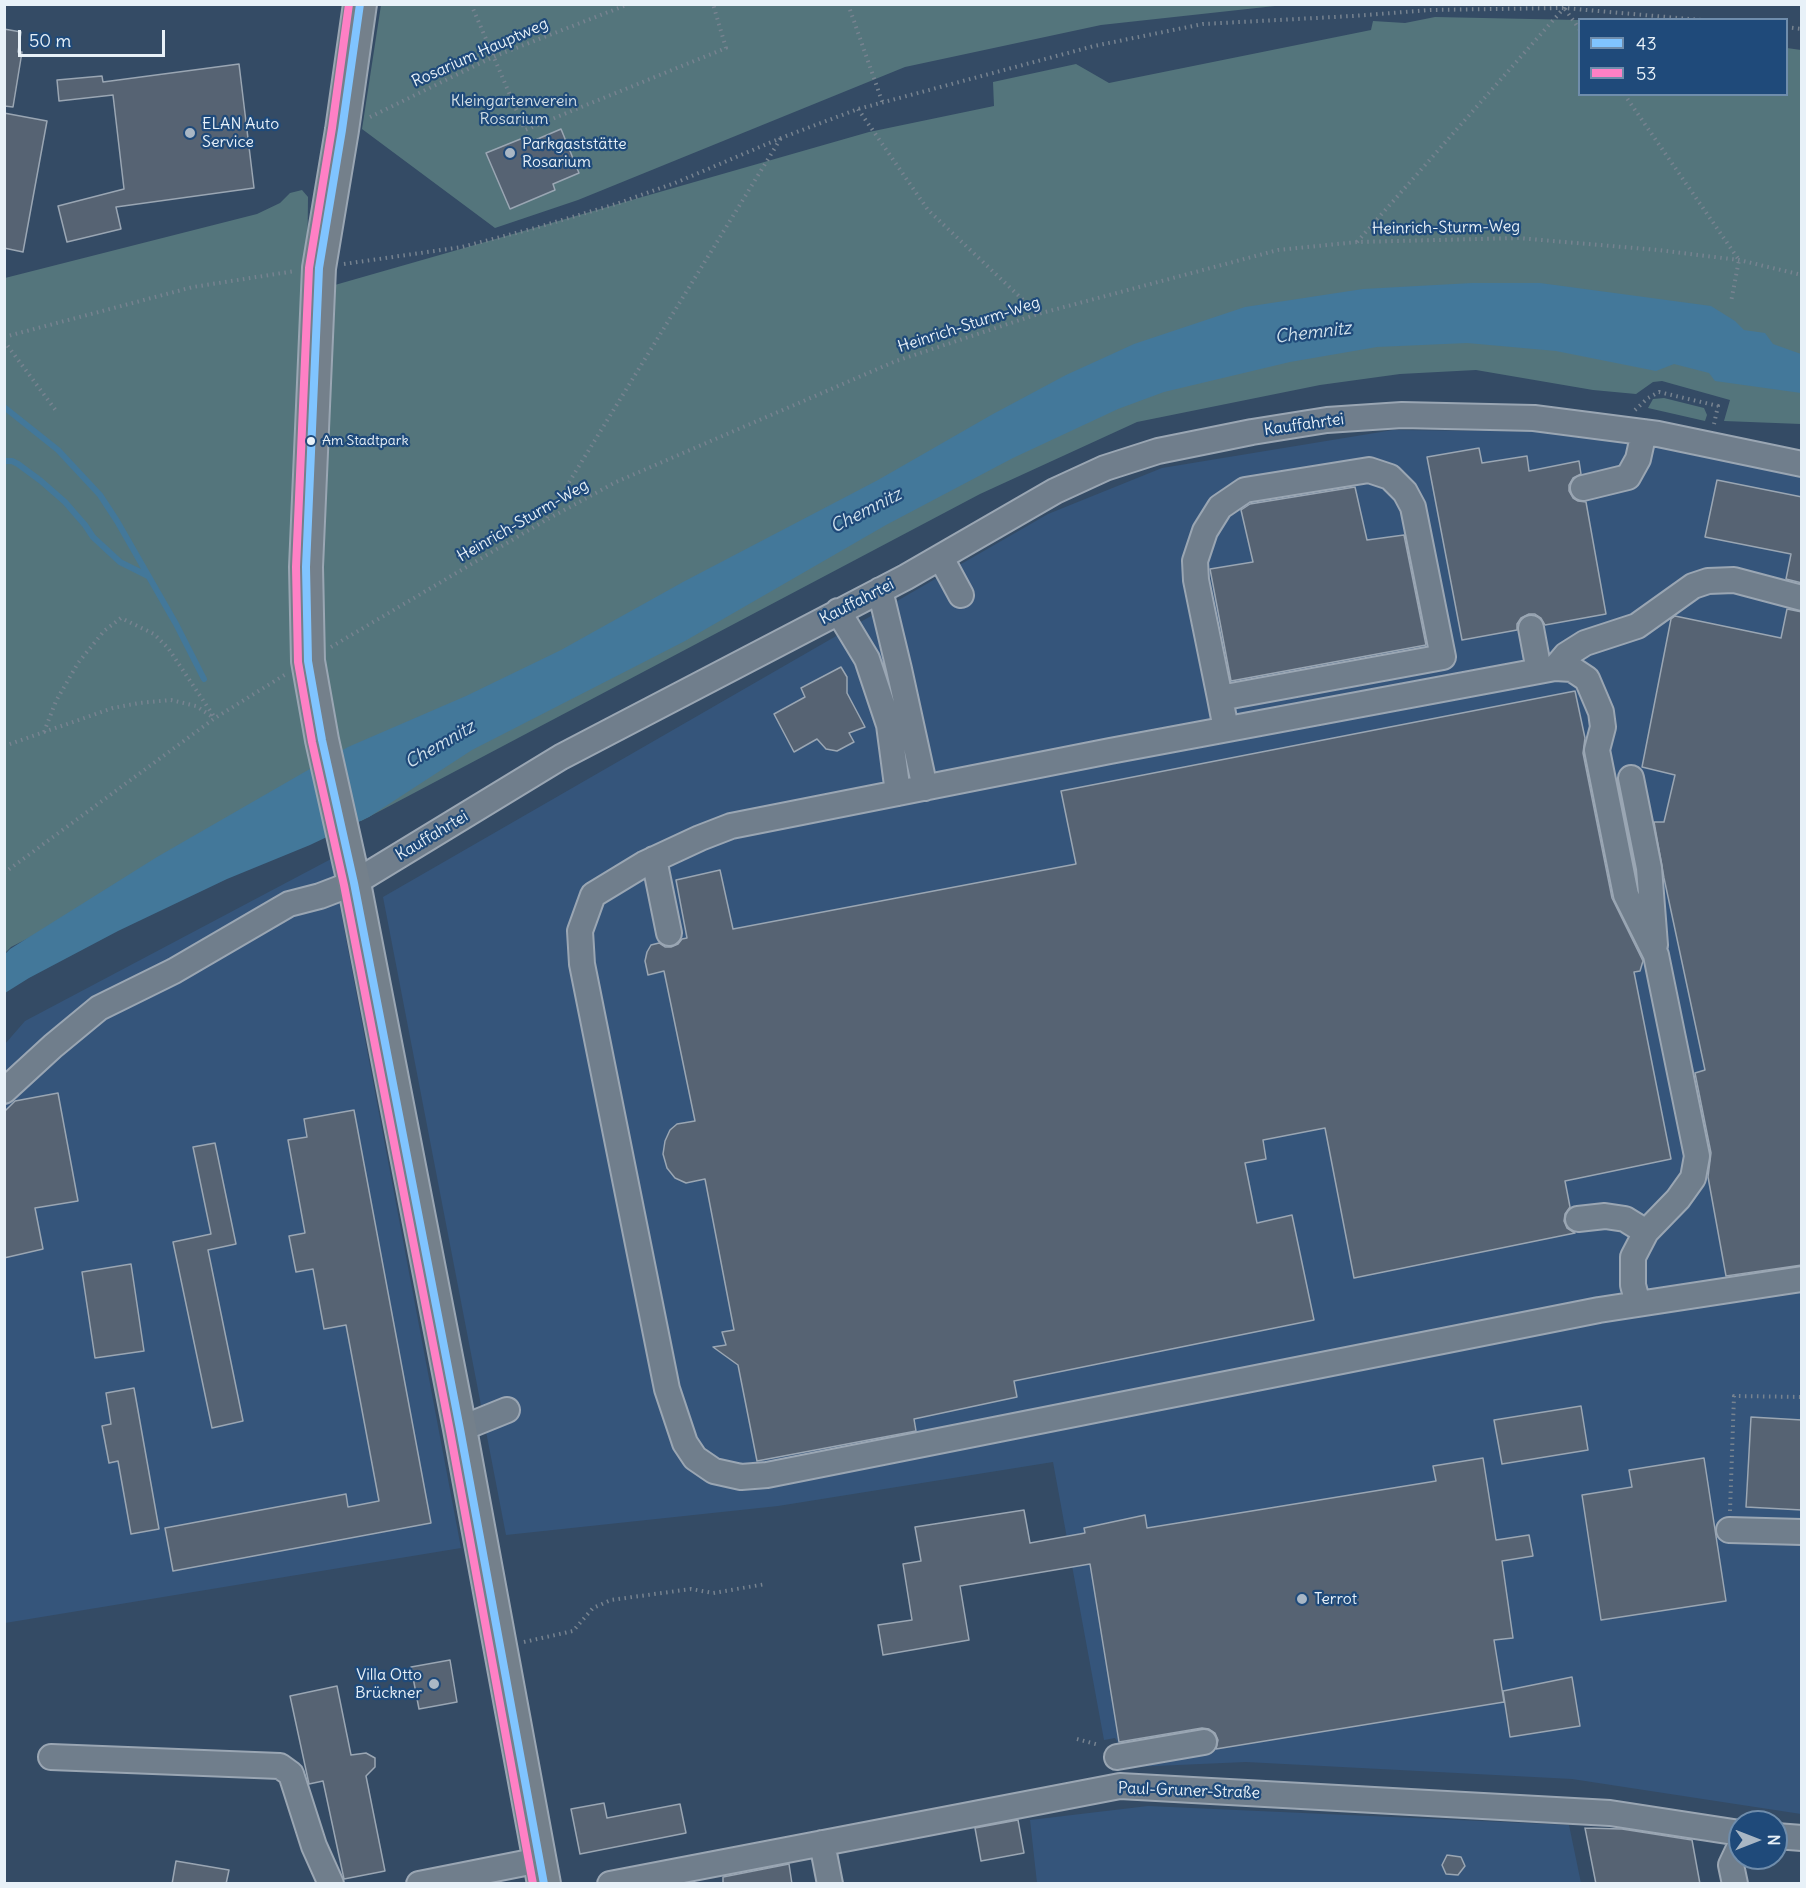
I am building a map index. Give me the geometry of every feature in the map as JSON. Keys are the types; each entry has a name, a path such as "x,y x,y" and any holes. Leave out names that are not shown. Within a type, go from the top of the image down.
{"main road":[{"path":"360,4 319,268 306,567 308,661 322,740 354,883 542,1872"}],"street":[{"name":"Kauffahrtei","path":"4,1091 99,1008 174,971 289,904 321,896 354,883 561,757 941,558 1055,491 1106,468 1158,451 1252,432 1327,420 1402,415 1534,417 1639,422 1802,464"},
{"path":"1583,488 1628,477 1638,459 1639,422"},
{"path":"1220,698 1443,657 1413,507 1405,492 1390,477 1369,470 1245,490 1220,507 1205,531 1195,561 1196,580 1226,729"},
{"path":"941,558 961,595"},
{"path":"1547,670 1585,643 1637,626 1693,586 1708,581 1734,580 1802,598"},
{"path":"880,590 925,788"},
{"path":"838,611 867,659 889,725 898,793"},
{"path":"1531,628 1547,670"},
{"path":"1656,955 1626,895 1597,750 1603,727 1601,712 1587,679 1572,669 1547,670 1226,729 731,826 654,860 593,895 579,931 582,964 667,1389 685,1443 695,1458 714,1471 741,1477 767,1475 1638,1304 1802,1279"},
{"path":"1338,676 1344,707"},
{"path":"1631,778 1649,868 1656,955 1697,1156 1693,1178 1678,1199 1646,1232 1633,1257 1633,1285 1638,1304"},
{"path":"654,860 669,933"},
{"path":"1578,1219 1605,1216 1625,1219 1646,1232"},
{"path":"459,1429 507,1410"},
{"path":"1729,1530 1802,1532"},
{"path":"1111,1752 1204,1742"},
{"path":"51,1757 280,1766 291,1774 314,1846 332,1884"},
{"name":"Paul-Gruner-Straße","path":"610,1884 1120,1786 1610,1813 1728,1831"},
{"path":"822,1843 830,1884"},
{"path":"419,1884 542,1872"}],"path":[{"path":"471,4 525,130 726,48 713,4"},
{"name":"Rosarium Hauptweg","path":"342,130 493,57 629,4"},
{"path":"848,4 884,104"},
{"path":"1564,6 1578,27"},
{"path":"1357,242 1564,6"},
{"path":"57,412 4,339 193,287 462,246 535,228 656,190 858,109 884,104 1094,46 1203,24 1430,10 1564,6 1681,18"},
{"path":"1625,96 1739,260 1731,302"},
{"path":"858,109 928,210 1038,314"},
{"path":"546,520 781,138"},
{"name":"Heinrich-Sturm-Weg","path":"4,873 214,718 546,520 616,482 896,361 1038,314 1278,250 1357,242 1518,238 1658,250 1739,260 1802,275"},
{"path":"1639,422 1648,398 1659,392 1718,406 1714,427"},
{"path":"44,732 56,701 78,663 104,631 121,618 154,634 168,648 214,718"},
{"path":"4,746 113,708 139,703 171,700 196,706 214,718"},
{"path":"1729,1530 1734,1396 1802,1397"},
{"path":"500,1646 573,1631 593,1608 605,1602 691,1589 713,1593 766,1584"},
{"path":"1077,1739 1111,1752"}],"shaded area":[{"path":"1393,430 1579,432 1801,471 1801,1814 1788,1812 1788,1810 1775,1810 1572,1779 1246,1762 1132,1767 1125,1744 1118,1743 1115,1738 1104,1740 1053,1462 778,1506 506,1535 383,897 1048,514 1162,468"},
{"path":"331,859 461,1548 5,1623 5,1044 25,1021"},
{"path":"1148,1806 1569,1825 1581,1883 1037,1883 1030,1820"}],"green space":[{"name":"Kleingartenverein Rosarium","path":"381,5 1284,5 1101,25 905,67 578,200 495,228 362,129"},
{"path":"1435,17 1578,20 1578,96 1788,96 1788,48 1801,50 1801,424 1724,421 1730,400 1662,381 1653,382 1636,394 1593,390 1476,370 1400,374 1320,385 1137,422 980,494 361,821 318,791 11,947 5,953 5,278 257,214 280,203 290,193 302,190 308,197 307,293 869,132 994,106 993,82 1076,64 1109,83 1371,30 1373,21 1405,23"},
{"path":"1664,398 1704,408 1707,415 1705,421 1648,408 1653,399"}],"water":[{"name":"Chemnitz","path":"1472,283 1540,283 1711,306 1735,321 1744,330 1765,333 1773,344 1801,354 1801,393 1715,381 1709,373 1674,364 1656,371 1556,351 1467,343 1377,347 1290,362 1164,392 1118,409 1013,458 886,525 685,641 472,750 369,817 310,845 227,879 118,931 5,993 5,954 10,949 157,857 348,747 466,696 561,650 683,582 878,480 1066,375 1134,344 1245,307 1363,289"}],"building":[{"path":"4,29 21,32 18,52 22,52 13,107 4,106"},
{"path":"239,64 254,188 116,207 121,229 67,242 58,206 124,189 113,95 59,101 57,80 102,76 103,82"},
{"path":"4,113 47,121 23,252 4,248"},
{"path":"561,129 579,173 553,184 555,190 510,209 486,153 523,138 526,144"},
{"path":"1479,448 1482,463 1527,456 1529,471 1579,461 1581,474 1573,478 1569,491 1573,498 1586,502 1606,614 1545,625 1541,618 1535,614 1529,614 1521,618 1517,624 1517,630 1462,640 1427,457"},
{"path":"1717,480 1802,497 1802,583 1786,579 1791,554 1705,537"},
{"path":"1355,487 1367,540 1404,535 1426,645 1231,681 1210,569 1253,562 1241,510 1250,504"},
{"path":"1787,609 1802,612 1802,1265 1726,1276 1708,1177 1711,1153 1695,1073 1705,1070 1654,822 1664,822 1675,775 1642,767 1671,619 1675,616 1781,638"},
{"path":"841,667 847,677 847,693 865,727 849,733 854,742 837,751 826,749 817,739 794,752 774,714 805,697 801,688"},
{"path":"1575,691 1585,738 1583,753 1612,898 1643,961 1640,971 1634,972 1671,1159 1565,1181 1570,1207 1565,1214 1564,1221 1567,1228 1575,1233 1354,1278 1325,1128 1263,1140 1266,1159 1245,1163 1257,1223 1292,1215 1314,1320 1014,1381 1017,1397 914,1419 916,1431 757,1461 738,1365 713,1347 726,1345 722,1332 734,1330 705,1179 686,1183 675,1178 667,1168 663,1154 670,1130 677,1124 695,1121 664,971 648,975 645,961 651,945 659,943 665,947 671,947 687,938 676,880 720,870 733,929 1076,864 1061,791"},
{"path":"58,1093 78,1201 35,1208 43,1249 4,1258 4,1112 15,1101"},
{"path":"354,1110 431,1523 173,1571 165,1528 346,1494 348,1507 379,1501 346,1325 324,1329 313,1269 296,1272 289,1236 305,1233 288,1140 307,1137 304,1119"},
{"path":"215,1143 236,1244 208,1250 243,1421 212,1428 173,1242 211,1234 193,1147"},
{"path":"131,1264 144,1351 95,1358 82,1272"},
{"path":"134,1388 159,1529 131,1534 118,1461 109,1463 102,1426 111,1424 106,1393"},
{"path":"1581,1406 1588,1450 1502,1464 1494,1420"},
{"path":"1751,1417 1802,1420 1802,1510 1746,1507"},
{"name":"Terrot","path":"1483,1458 1496,1540 1529,1535 1533,1556 1502,1561 1513,1638 1494,1640 1504,1702 1216,1749 1218,1740 1215,1733 1202,1728 1119,1742 1090,1564 960,1586 969,1640 883,1655 878,1625 912,1620 903,1564 921,1561 915,1527 1024,1510 1030,1543 1085,1533 1084,1528 1145,1515 1147,1528 1436,1481 1433,1466"},
{"path":"1704,1458 1726,1601 1601,1620 1582,1495 1632,1487 1629,1470"},
{"name":"Villa Otto Brückner","path":"450,1660 457,1702 419,1709 411,1667"},
{"path":"1572,1677 1580,1726 1510,1737 1503,1691"},
{"path":"337,1686 351,1755 366,1753 375,1758 375,1767 366,1776 385,1871 344,1879 323,1781 309,1784 290,1696"},
{"path":"604,1803 607,1818 680,1804 686,1833 580,1854 571,1809"},
{"path":"1018,1820 1024,1853 981,1861 975,1828"},
{"path":"1585,1828 1622,1829 1692,1840 1700,1884 1596,1884"},
{"path":"1447,1855 1461,1857 1465,1866 1458,1875 1446,1874 1442,1865"},
{"path":"176,1861 229,1870 226,1884 172,1884"},
{"path":"789,1864 792,1884 723,1884 723,1877"}],"waterway":[{"path":"4,407 58,450 100,495 176,624 204,679"},
{"path":"4,461 18,464 41,481 65,502 93,537 120,562 148,576"}],"transit line":[{"name":"53","path":"349,4 309,268 296,567 298,662 312,742 344,885 450,1431 533,1884"},
{"name":"43","path":"360,4 319,268 306,567 308,661 322,740 354,883 460,1429 544,1884"}],"place":[{"name":"ELAN Auto Service","path":"190,133"},
{"name":"Parkgaststätte Rosarium","path":"510,153"},
{"name":"Am Stadtpark","path":"311,441"},
{"name":"Terrot","path":"1302,1599"},
{"name":"Villa Otto Brückner","path":"434,1684"}]}
